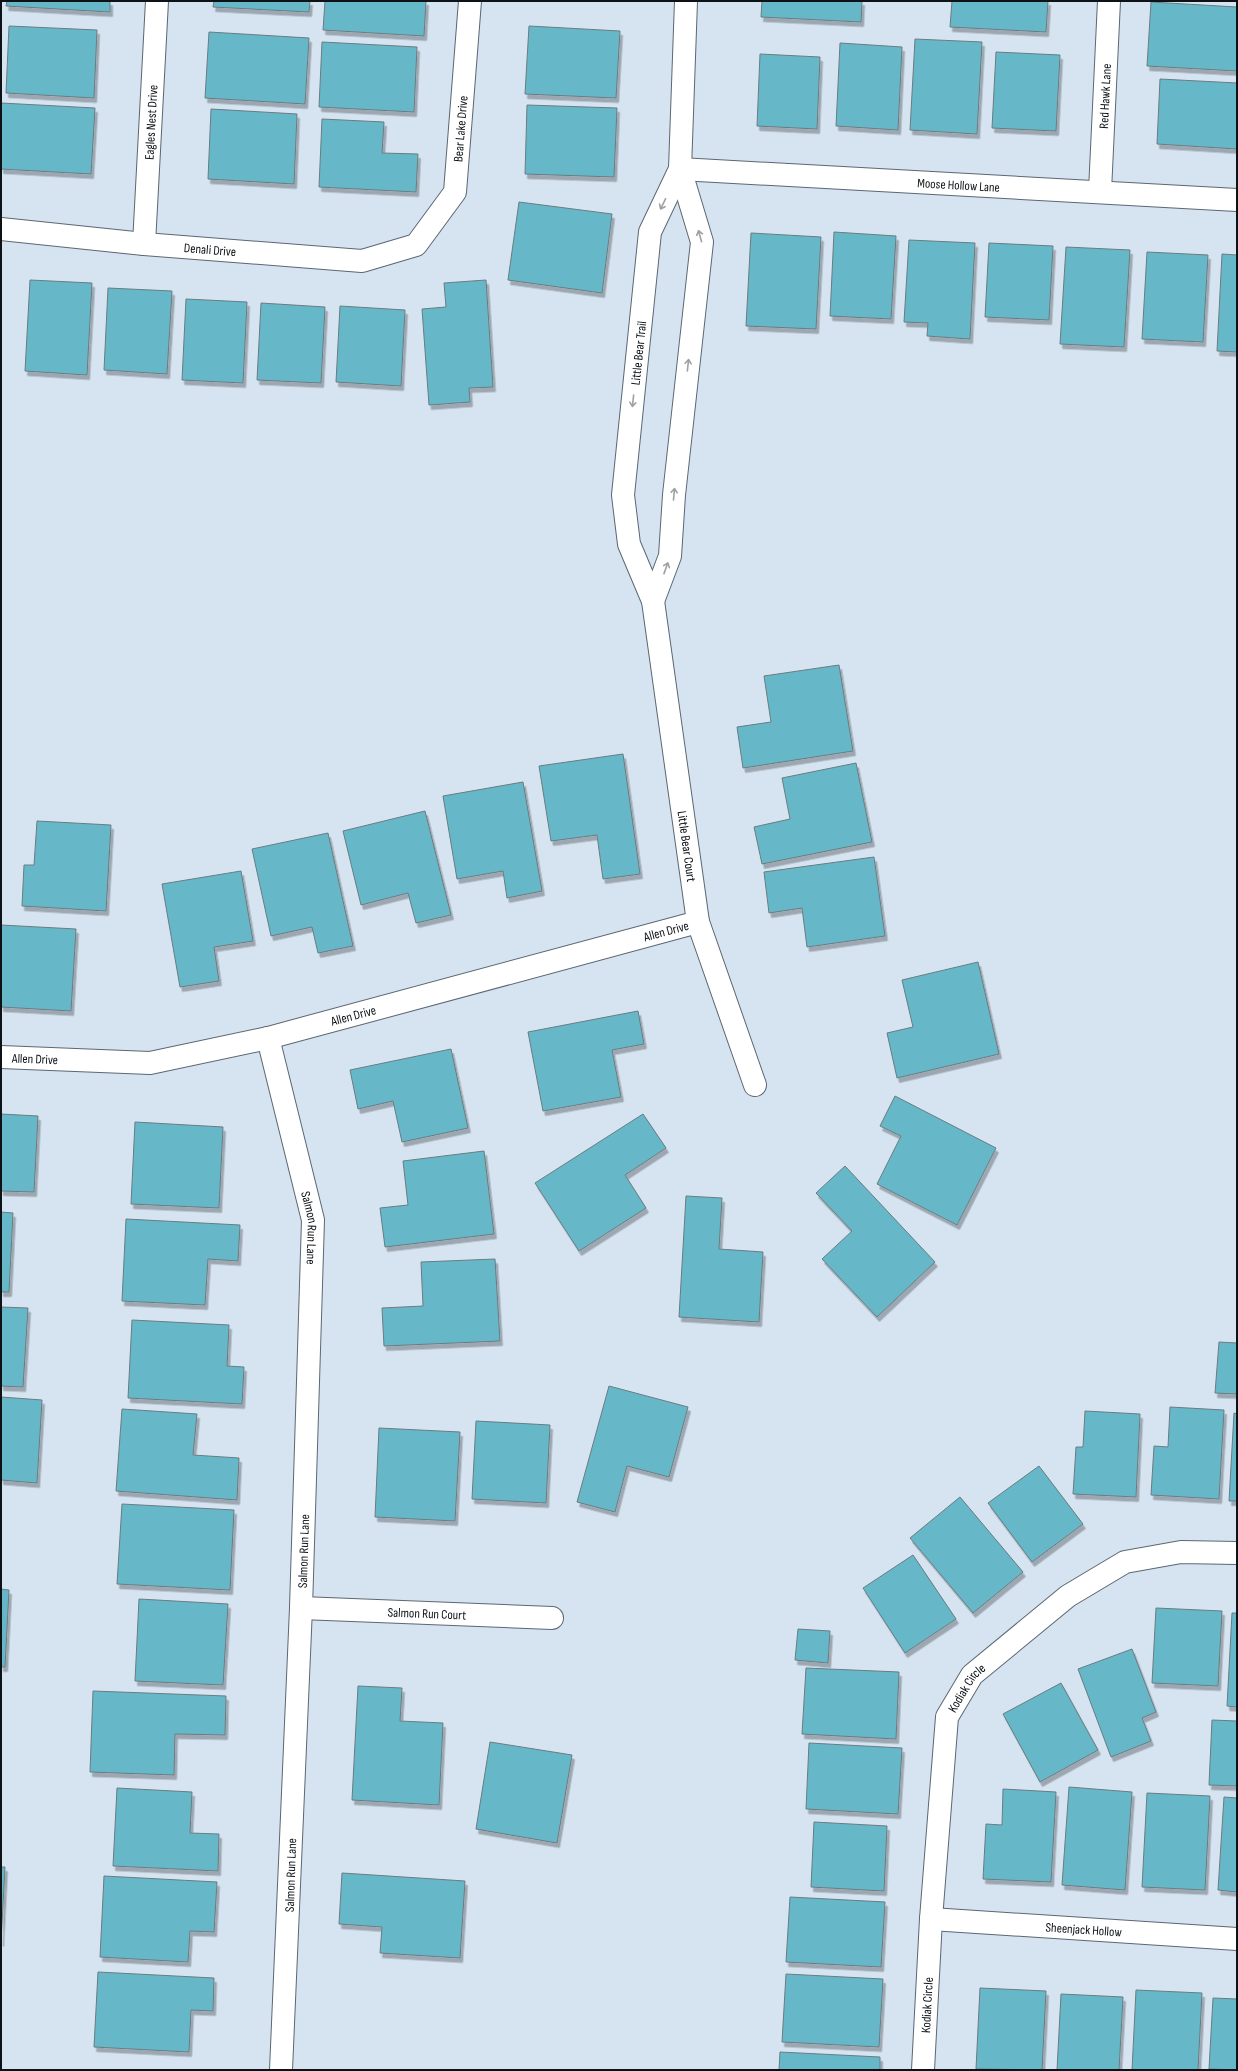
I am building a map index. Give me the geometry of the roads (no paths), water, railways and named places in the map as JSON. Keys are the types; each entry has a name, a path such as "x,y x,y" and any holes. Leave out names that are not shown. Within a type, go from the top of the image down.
{"street":[{"name":"Eagles Nest Drive","path":"144,244 156,1"},
{"name":"Bear Lake Drive","path":"416,245 455,192 470,1"},
{"name":"Little Bear Trail","path":"672,533 674,495 702,242 680,169 686,1"},
{"name":"Red Hawk Lane","path":"1100,191 1109,1"},
{"name":"Little Bear Trail","path":"629,544 623,495 650,232 680,169"},
{"name":"Moose Hollow Lane","path":"680,169 1100,191 1237,200"},
{"name":"Denali Drive","path":"1,229 144,244 362,261 416,245"},
{"name":"Little Bear Court","path":"653,601 670,556 672,533"},
{"name":"Little Bear Court","path":"629,544 653,601 698,922 755,1085"},
{"name":"Allen Drive","path":"1,1057 150,1063 268,1038 698,922"},
{"name":"Salmon Run Lane","path":"268,1038 313,1220 301,1608 281,2070"},
{"name":"Kodiak Circle","path":"923,2070 931,1919 947,1717 972,1675 1068,1596 1125,1562 1181,1552 1237,1553"},
{"name":"Salmon Run Court","path":"301,1608 552,1618"},
{"name":"Sheenjack Hollow","path":"931,1919 1237,1939"}]}
